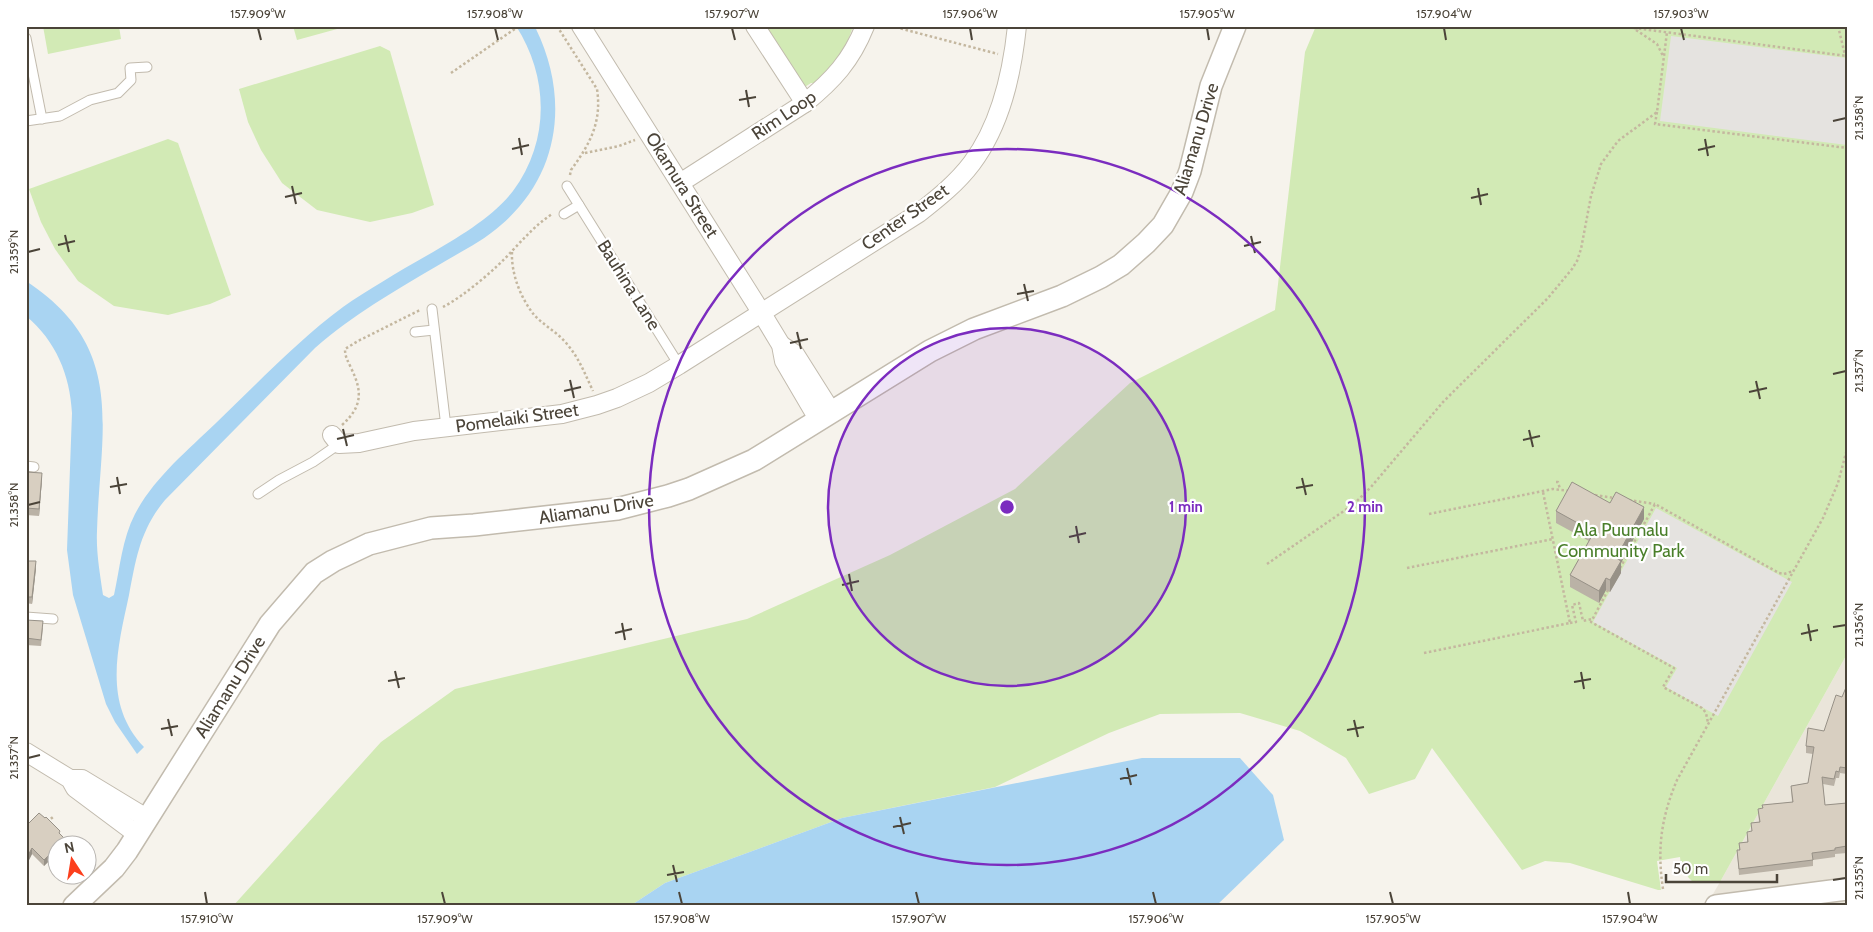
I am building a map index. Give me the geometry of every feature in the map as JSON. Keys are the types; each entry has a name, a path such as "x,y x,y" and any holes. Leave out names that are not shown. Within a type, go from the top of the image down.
{"street":[{"name":"Okamura Street","path":"581,26 781,345 795,354 825,415"},
{"path":"755,26 805,103"},
{"name":"Rim Loop","path":"680,183 805,103 827,85 857,47 865,26"},
{"name":"Center Street","path":"762,312 919,212 959,178 980,150 1003,99 1017,26"},
{"name":"Aliamanu Drive","path":"74,906 114,868 143,827 270,624 314,573 333,561 369,544 431,528 617,509 668,496 711,480 754,460 930,351 974,329 1062,296 1101,277 1121,264 1146,243 1163,225 1182,192 1190,171 1211,86 1235,26"},
{"name":"Pomelaiki Street","path":"336,440 359,443 414,431 562,414 581,410 617,398 648,383 762,312"},
{"path":"26,752 70,778 82,779 143,827"},
{"path":"1716,906 1847,889"}],"lane":[{"path":"26,38 42,119"},
{"path":"26,121 60,116 90,100 118,93 131,80 130,68 148,67"},
{"name":"Bauhina Lane","path":"567,186 679,365"},
{"path":"564,214 578,205"},
{"path":"432,309 446,427"},
{"path":"415,332 434,330"},
{"name":"Pomelaiki Street","path":"258,494 279,480 313,462 336,440"},
{"path":"26,617 53,619"}],"path":[{"path":"451,74 519,26"},
{"path":"336,440 351,417 359,400 360,391 345,356 345,349 421,310 443,307 458,300 556,210 567,186 571,170 592,138 596,127 599,98 598,89 557,26"},
{"path":"891,26 1004,55"},
{"path":"1619,26 1846,55 1838,26"},
{"path":"1632,28 1657,44 1662,50 1664,58"},
{"path":"1667,32 1655,124 1847,148"},
{"path":"1267,564 1354,504 1371,487 1443,402 1548,298 1572,269 1581,249 1590,196 1601,164 1618,141 1657,112"},
{"path":"583,153 619,146 638,138"},
{"path":"512,252 513,271 526,302 536,316 569,346 584,371 594,395"},
{"path":"1663,889 1660,846 1665,812 1677,780 1832,498 1847,449"},
{"path":"1556,482 1558,482 1560,489"},
{"path":"1429,514 1560,489 1572,491"},
{"path":"1543,492 1570,623"},
{"path":"1591,494 1620,499"},
{"path":"1607,506 1610,497"},
{"path":"1628,500 1655,504 1780,573 1784,574 1793,571"},
{"path":"1618,571 1655,504"},
{"path":"1407,568 1553,539"},
{"path":"1608,590 1590,622 1674,668 1663,687 1702,708 1706,713 1708,725"},
{"path":"1424,653 1576,622 1572,605 1579,603 1583,621 1592,620"},
{"path":"46,824 53,817"}],"shaded area":[{"path":"1671,36 1847,58 1847,145 1660,121"},
{"path":"1656,508 1792,582 1718,716 1666,687 1677,668 1593,622"},
{"path":"1847,654 1847,906 1706,906 1720,882"}],"green space":[{"path":"43,26 119,26 121,39 48,54"},
{"path":"293,26 348,26 297,40"},
{"path":"755,26 853,26 847,43 833,64 814,83 797,92"},
{"name":"Ala Puumalu Community Park","path":"1316,26 1847,26 1847,654 1720,882 1694,883 1688,877 1687,872 1682,873 1680,857 1657,861 1661,890 1570,863 1545,861 1522,870 1432,748 1415,779 1369,794 1346,758 1300,731 1240,713 1160,714 1109,733 995,787 842,818 665,883 630,906 233,906 381,742 455,689 747,619 890,555 1015,489 1130,383 1275,310 1305,52"},
{"path":"380,46 390,51 434,205 412,213 370,222 317,210 282,183 261,150 248,122 239,89"},
{"path":"168,139 178,143 231,295 210,304 168,315 114,306 78,281 55,249 41,222 29,189"}],"water":[{"path":"516,26 534,26 536,29 553,81 555,107 553,133 547,159 536,182 521,205 486,237 374,304 344,324 315,348 165,500 150,522 140,545 134,569 118,654 118,693 122,712 131,730 144,747 137,754 115,722 106,704 73,595 67,550 71,399 60,360 46,336 26,316 26,281 58,307 81,334 94,362 101,392 103,424 97,531 98,563 103,595 109,598 114,595 124,543 135,514 161,477 278,363 326,320 362,294 469,230 501,205 513,191 525,172 534,151 541,109 535,66"},
{"path":"1142,758 1240,758 1273,795 1284,840 1216,906 630,906 665,883 842,818"}],"building":[{"path":"26,472 42,473 39,509 26,508"},
{"path":"1572,482 1610,503 1616,492 1644,507 1616,558 1621,561 1610,580 1606,578 1599,591 1570,575 1594,532 1556,511"},
{"path":"26,561 36,561 32,597 26,597"},
{"path":"26,620 43,621 41,640 26,638"},
{"path":"1847,685 1847,768 1840,767 1839,772 1836,771 1834,779 1822,777 1825,805 1847,803 1847,846 1835,848 1835,850 1812,853 1813,860 1739,869 1737,850 1740,850 1739,843 1748,842 1747,832 1752,831 1751,823 1760,822 1758,809 1763,808 1762,805 1793,802 1791,786 1808,783 1814,747 1806,746 1808,728 1824,731 1836,695 1842,697"},
{"path":"39,813 46,817 60,831 60,834 48,834 48,856 44,860 32,848 26,859 26,822 29,823"}]}
